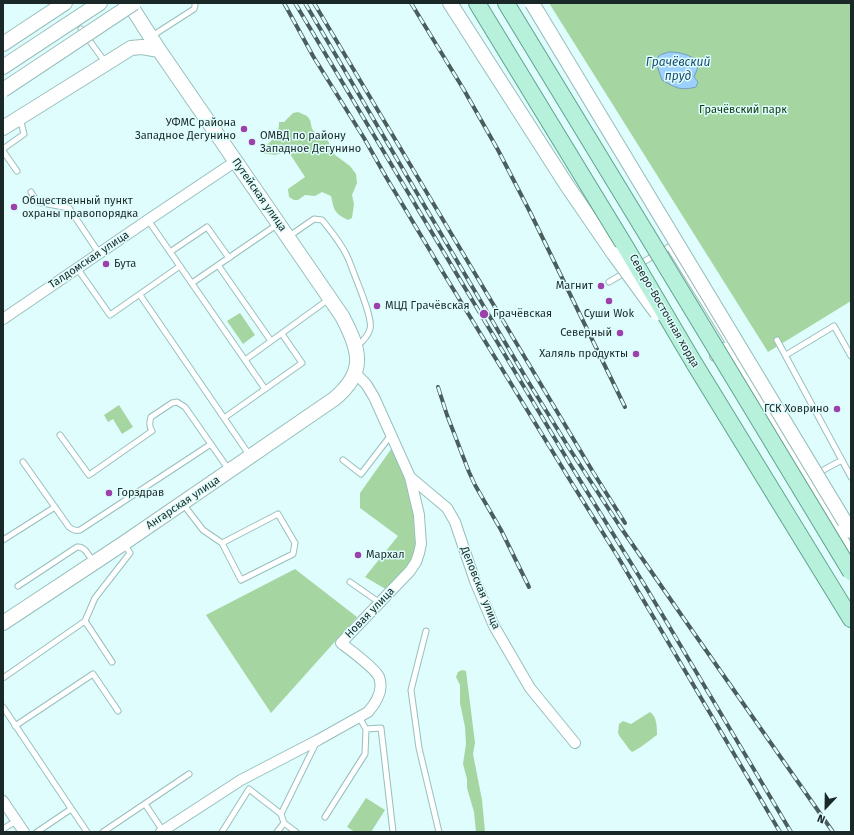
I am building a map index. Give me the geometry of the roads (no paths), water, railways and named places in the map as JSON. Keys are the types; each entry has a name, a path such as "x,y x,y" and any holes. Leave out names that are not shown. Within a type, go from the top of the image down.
{"main road":[{"path":"3,44 65,3"},
{"path":"3,67 100,3"},
{"name":"Путейская улица","path":"129,3 159,50 342,316 356,346 357,363 355,374"},
{"path":"3,90 134,3"},
{"path":"450,3 566,184 614,254 694,363"},
{"name":"Северо-Восточная хорда","path":"477,3 625,246 694,363 851,619"},
{"path":"507,3 523,32 851,572"},
{"path":"532,3 851,531"},
{"path":"3,128 131,48 142,47 159,50"},
{"name":"Ангарская улица","path":"3,624 334,399 344,391 355,374"}],"street":[{"name":"Талдомская улица","path":"3,319 236,161"},
{"path":"851,553 810,479 733,352 728,348 721,348 715,356 716,362 851,581"},
{"name":"Новая улица","path":"162,831 241,780 368,712 378,697 380,687 379,678 374,670 341,643 410,571 416,562 419,553 419,515 410,477 391,434 366,384 355,374"},
{"name":"Деповская улица","path":"410,477 447,508 455,522 475,581 494,626 530,688 575,742"},
{"path":"3,801 24,832"}],"lane":[{"path":"151,37 194,9 195,3"},
{"path":"81,29 106,63"},
{"path":"17,172 3,150 24,134 20,118"},
{"path":"31,192 38,202 69,208 99,253"},
{"path":"288,237 314,219 322,220 334,234 347,256 370,322 370,329 367,335 361,343 356,346"},
{"path":"148,220 265,389"},
{"path":"192,283 279,224"},
{"path":"170,252 207,227 229,258"},
{"path":"609,282 669,247 733,352"},
{"path":"218,265 271,341"},
{"path":"77,268 110,316 180,266"},
{"path":"140,295 251,456"},
{"path":"245,360 330,299"},
{"path":"786,355 834,326 851,356"},
{"path":"224,418 302,363 282,334"},
{"path":"777,340 851,477"},
{"path":"60,435 89,475 152,432 149,422 151,417 172,403 177,402 185,407 230,470"},
{"path":"343,460 361,474 391,434"},
{"path":"23,462 69,527 76,531 80,530 212,444"},
{"path":"798,494 798,487 800,483 810,479 842,460"},
{"path":"183,503 203,530 222,543 241,580 293,554 295,543 278,514 222,543"},
{"path":"3,540 55,508"},
{"path":"3,678 85,621 96,598 130,553 124,543"},
{"path":"18,586 80,546 94,563"},
{"path":"350,582 380,603"},
{"path":"85,621 112,662"},
{"path":"426,631 411,690 419,748 438,832"},
{"path":"16,726 93,674 118,711"},
{"path":"3,707 5,715 16,726 87,832"},
{"path":"325,818 365,754 366,729 359,717"},
{"path":"366,729 381,728 393,832"},
{"path":"281,814 318,740"},
{"path":"103,832 189,774"},
{"path":"241,780 249,790 281,814 284,823 296,832"},
{"path":"222,832 249,790"},
{"path":"145,804 162,831"},
{"path":"38,832 72,809"},
{"path":"3,830 16,820"},
{"path":"277,832 284,823"}],"water":[{"name":"Грачёвский пруд","path":"669,52 685,54 700,62 694,77 698,82 696,87 682,89 662,80 655,60 660,55"}],"railway":[{"path":"284,3 313,56 364,138 447,279 618,557 780,832"},
{"path":"295,3 791,832"},
{"path":"305,3 526,378 569,448 619,525 833,832"},
{"path":"314,3 593,472 625,523"},
{"path":"411,3 464,90 498,150 530,212 625,407"},
{"path":"438,387 469,472 501,530 529,587"}],"place":[{"name":"УФМС района Западное Дегунино","path":"244,129"},
{"name":"ОМВД по району Западное Дегунино","path":"252,142"},
{"name":"Общественный пункт охраны правопорядка","path":"14,207"},
{"name":"Бута","path":"106,264"},
{"name":"Магнит","path":"601,286"},
{"name":"Суши Wok","path":"609,301"},
{"name":"МЦД Грачёвская","path":"377,306"},
{"name":"Грачёвская","path":"484,314"},
{"name":"Северный","path":"620,333"},
{"name":"Халяль продукты","path":"636,354"},
{"name":"ГСК Ховрино","path":"837,409"},
{"name":"Горздрав","path":"109,493"},
{"name":"Мархал","path":"358,555"}],"park label":[{"name":"Грачёвский парк","path":"743,110"}]}
